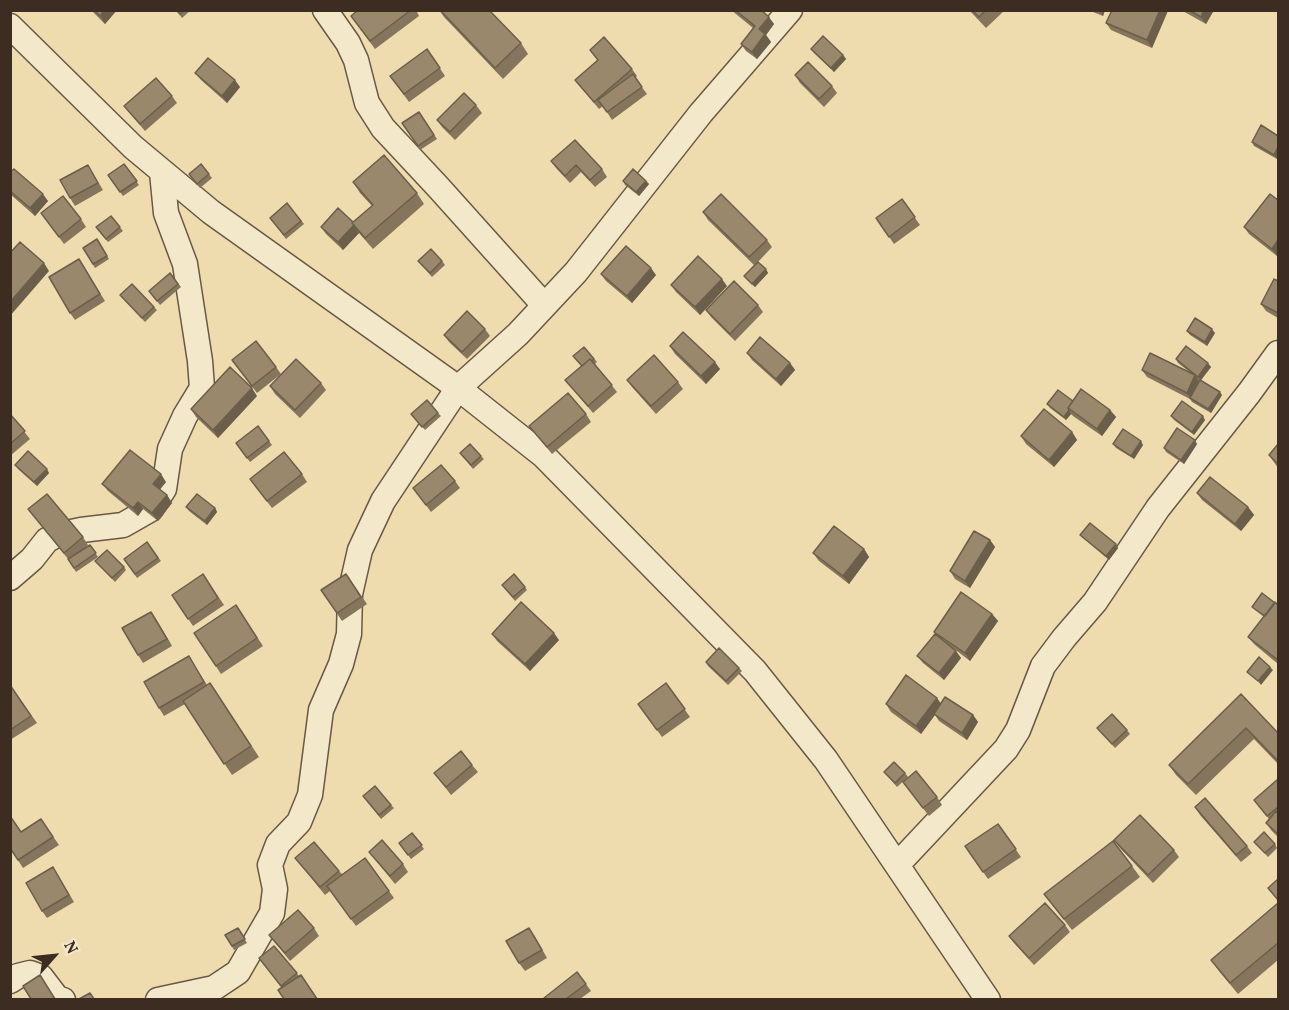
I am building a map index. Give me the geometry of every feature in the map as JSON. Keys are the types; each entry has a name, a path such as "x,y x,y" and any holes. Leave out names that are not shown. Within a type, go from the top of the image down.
{"street":[{"path":"325,10 348,43 356,60 367,103 383,128 544,305"},
{"path":"158,999 214,988 238,972 272,913 275,889 270,865 279,844 299,822 310,795 321,710 341,664 349,634 350,594 360,550 383,501 458,388 518,334 576,272 701,112 790,10"},
{"path":"10,26 133,147 211,212 458,388 544,456 755,671 826,760 988,999"},
{"path":"10,578 32,559 47,540 57,535 123,525 151,509 164,489 170,448 185,416 202,388 200,361 184,264 166,213 162,172"},
{"path":"897,864 1006,749 1018,730 1043,666 1095,602 1158,508 1255,386 1278,353"},
{"path":"10,981 30,973 41,977 57,998 63,999"}],"building":[{"path":"94,10 105,10 100,16"},
{"path":"358,10 411,10 370,41 351,16"},
{"path":"440,10 489,10 521,43 495,68"},
{"path":"735,10 761,10 769,17 759,29 765,34 752,52 741,44 755,26"},
{"path":"972,10 986,10 979,17"},
{"path":"1112,10 1160,10 1147,40 1106,23"},
{"path":"1189,10 1204,10 1201,17"},
{"path":"823,36 843,55 831,68 811,49"},
{"path":"604,37 632,69 594,102 575,80 598,60 590,50"},
{"path":"427,49 440,68 404,94 390,76"},
{"path":"208,58 235,80 222,96 195,73"},
{"path":"808,62 832,86 819,99 795,75"},
{"path":"633,74 642,87 607,112 598,100"},
{"path":"156,78 172,96 140,124 124,106"},
{"path":"464,93 476,105 450,132 437,120"},
{"path":"419,112 434,135 418,146 402,123"},
{"path":"1261,125 1278,136 1278,147 1274,155 1252,142"},
{"path":"575,140 602,169 590,180 576,165 565,176 551,161"},
{"path":"384,155 417,193 365,238 352,223 373,205 353,182"},
{"path":"124,164 137,181 120,192 108,175"},
{"path":"201,164 209,174 197,184 189,174"},
{"path":"88,165 98,183 70,198 60,180"},
{"path":"14,169 43,194 30,208 10,191 10,172"},
{"path":"633,169 646,181 636,192 623,181"},
{"path":"721,194 767,240 749,257 703,212"},
{"path":"1270,194 1278,200 1278,240 1272,249 1244,227"},
{"path":"63,196 81,219 59,237 41,213"},
{"path":"902,199 915,217 889,237 876,218"},
{"path":"287,203 301,221 284,235 270,218"},
{"path":"338,208 354,225 338,242 321,227"},
{"path":"111,216 120,227 106,239 96,227"},
{"path":"97,239 107,256 93,264 83,248"},
{"path":"20,242 44,263 10,302 10,253"},
{"path":"626,246 651,268 627,296 601,274"},
{"path":"431,249 442,261 430,273 418,261"},
{"path":"698,256 722,279 695,307 671,285"},
{"path":"79,259 100,294 70,313 49,277"},
{"path":"758,262 766,269 752,284 744,276"},
{"path":"170,273 178,284 157,301 149,291"},
{"path":"1274,279 1278,281 1278,313 1261,304"},
{"path":"734,281 758,305 730,334 706,310"},
{"path":"132,284 154,307 142,318 120,295"},
{"path":"467,311 485,329 462,352 444,335"},
{"path":"1195,318 1212,329 1205,342 1187,331"},
{"path":"683,332 715,362 701,376 670,346"},
{"path":"760,337 790,363 776,379 747,353"},
{"path":"256,341 276,367 252,386 232,360"},
{"path":"1186,346 1208,363 1198,377 1176,359"},
{"path":"584,347 594,359 592,361 590,359 582,366 573,356"},
{"path":"1150,353 1195,375 1187,393 1142,370"},
{"path":"654,355 678,382 651,406 627,380"},
{"path":"296,359 321,383 295,410 270,386"},
{"path":"590,359 612,385 588,406 565,380"},
{"path":"230,367 252,388 213,430 191,409"},
{"path":"1200,380 1220,392 1208,409 1190,398"},
{"path":"1081,389 1110,410 1097,429 1068,408"},
{"path":"1058,390 1073,401 1064,417 1047,404"},
{"path":"568,393 586,414 547,447 529,426"},
{"path":"427,400 438,413 422,427 411,414"},
{"path":"1182,401 1203,416 1192,432 1171,416"},
{"path":"1044,409 1072,432 1049,460 1021,436"},
{"path":"10,414 25,431 10,444"},
{"path":"258,426 269,441 247,458 236,443"},
{"path":"1177,428 1195,440 1181,460 1164,448"},
{"path":"1123,429 1141,441 1131,456 1113,444"},
{"path":"470,444 481,456 471,465 460,453"},
{"path":"1278,444 1278,464 1269,455"},
{"path":"130,450 161,474 153,484 167,495 152,513 138,502 133,508 102,484"},
{"path":"28,451 47,469 34,482 15,465"},
{"path":"284,452 302,474 267,501 250,479"},
{"path":"441,465 455,481 426,505 413,488"},
{"path":"1210,477 1248,507 1235,524 1197,493"},
{"path":"47,494 83,537 64,553 28,509"},
{"path":"197,494 215,508 205,521 186,507"},
{"path":"1090,523 1116,544 1106,556 1080,535"},
{"path":"834,526 864,549 843,576 813,553"},
{"path":"974,531 990,540 965,581 950,571"},
{"path":"147,542 158,558 135,574 124,559"},
{"path":"90,545 96,553 74,568 68,559"},
{"path":"107,550 124,567 112,578 95,561"},
{"path":"203,574 218,598 188,619 172,595"},
{"path":"346,574 361,597 337,613 321,590"},
{"path":"514,574 525,587 513,597 502,585"},
{"path":"961,592 992,614 965,653 934,632"},
{"path":"1262,593 1275,603 1265,616 1252,607"},
{"path":"521,602 554,633 525,664 492,634"},
{"path":"1275,602 1278,605 1278,660 1248,637"},
{"path":"236,605 257,638 216,666 194,633"},
{"path":"151,612 167,639 138,655 122,628"},
{"path":"935,634 956,651 939,673 917,656"},
{"path":"719,648 739,668 726,681 706,662"},
{"path":"189,656 204,682 159,708 144,682"},
{"path":"1259,657 1270,667 1258,681 1247,672"},
{"path":"906,675 937,698 916,726 886,704"},
{"path":"210,683 251,746 224,764 183,701"},
{"path":"666,683 685,709 657,730 638,704"},
{"path":"10,685 31,716 10,730"},
{"path":"1241,694 1278,733 1278,761 1246,728 1188,784 1169,765"},
{"path":"945,697 973,715 962,733 934,714"},
{"path":"1112,714 1127,730 1112,744 1097,728"},
{"path":"461,751 472,765 446,787 434,773"},
{"path":"894,762 905,773 895,783 884,772"},
{"path":"916,771 937,797 923,808 903,782"},
{"path":"1278,779 1278,807 1267,816 1254,800"},
{"path":"375,786 391,805 379,815 363,796"},
{"path":"1205,798 1247,846 1236,855 1195,807"},
{"path":"1276,811 1278,814 1278,834 1266,823"},
{"path":"1140,815 1174,850 1148,875 1114,840"},
{"path":"10,816 21,832 41,819 53,837 18,860 10,848"},
{"path":"998,824 1016,849 983,872 965,846"},
{"path":"1264,832 1275,844 1265,853 1254,842"},
{"path":"412,833 422,845 408,855 399,843"},
{"path":"382,840 403,864 390,876 369,852"},
{"path":"1113,841 1132,866 1064,919 1044,894"},
{"path":"314,842 339,871 320,887 295,858"},
{"path":"365,858 389,891 351,919 327,886"},
{"path":"53,867 69,895 42,911 26,883"},
{"path":"1278,879 1278,900 1268,888"},
{"path":"1045,903 1065,925 1029,958 1009,936"},
{"path":"1278,903 1278,943 1230,983 1211,960"},
{"path":"298,910 314,928 285,953 269,935"},
{"path":"238,928 245,939 232,946 225,935"},
{"path":"529,928 542,950 519,963 506,941"},
{"path":"274,946 297,973 281,986 259,958"},
{"path":"577,972 586,984 566,999 544,998"},
{"path":"40,975 55,999 31,999 23,986"},
{"path":"301,975 317,999 284,999 278,990"},
{"path":"90,993 94,999 79,999"}]}
